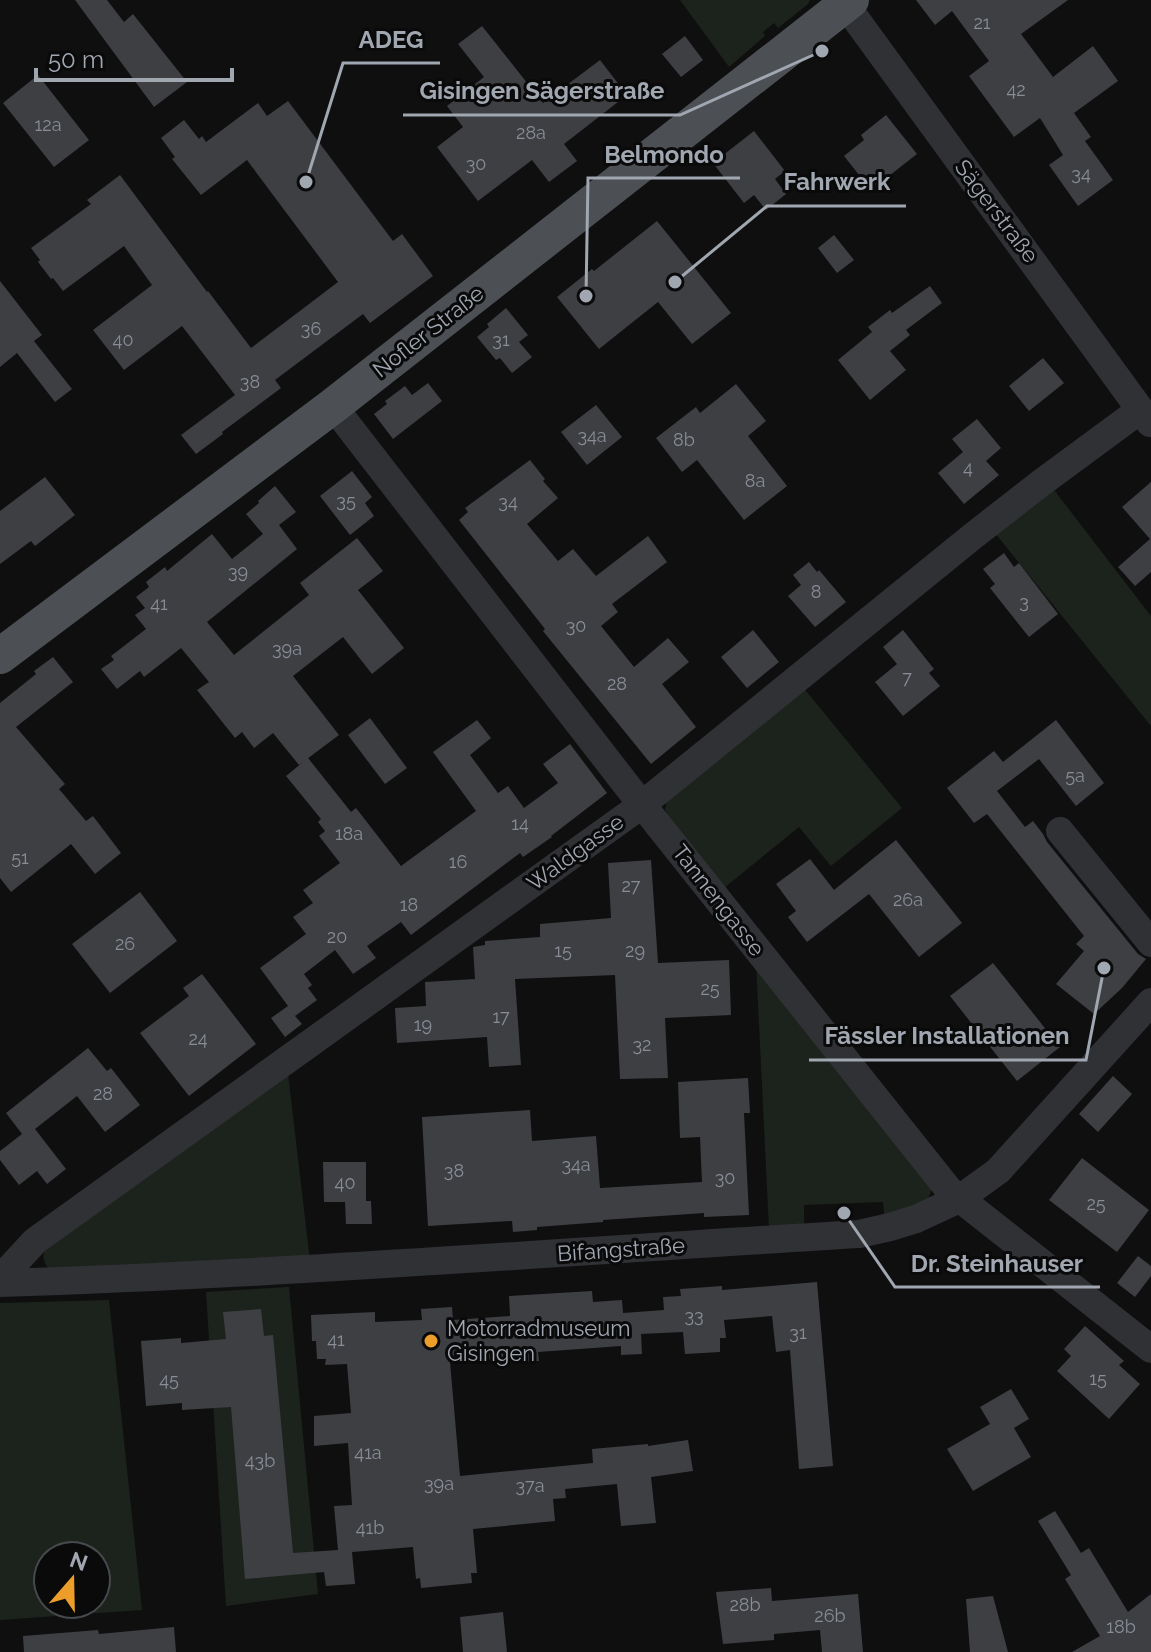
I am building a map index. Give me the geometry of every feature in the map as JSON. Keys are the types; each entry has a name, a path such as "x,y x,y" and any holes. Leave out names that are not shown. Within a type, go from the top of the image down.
{"main road":[{"name":"Nofler Straße","path":"0,656 333,406 846,1"}],"street":[{"name":"Sägerstraße","path":"846,1 1146,416"},
{"name":"Tannengasse","path":"333,406 949,1190 1151,1349"},
{"name":"Waldgasse","path":"0,1281 35,1241 643,804 984,527 1146,416"},
{"path":"1060,831 1151,943"},
{"name":"Bifangstraße","path":"0,1281 133,1279 360,1266 859,1234 890,1227 959,1199 998,1171 1151,1002"}],"shaded area":[{"path":"680,0 810,0 778,28 774,23 763,32 765,36 729,67"},
{"path":"1051,486 1151,616 1151,726 995,533"},
{"path":"802,686 902,808 831,866 799,827 724,888 669,820 665,809 668,798"},
{"path":"756,962 929,1177 931,1191 927,1202 885,1221 883,1202 804,1205 804,1227 769,1229"},
{"path":"288,1073 310,1261 49,1269 44,1257 47,1244"},
{"path":"289,1287 318,1594 226,1606 206,1292"},
{"path":"109,1300 142,1610 112,1612 112,1540 32,1540 32,1618 0,1620 0,1303"}],"building":[{"path":"75,0 107,0 124,22 133,14 187,82 154,107"},
{"path":"916,0 1068,0 1021,34 1053,77 1093,46 1118,81 1074,113 1091,137 1085,141 1113,180 1078,206 1049,165 1063,155 1040,118 1014,137 969,76 989,61 952,11 935,25"},
{"path":"482,26 543,103 600,60 627,95 564,144 577,161 549,182 532,160 478,201 437,147 463,127 447,106 484,77 458,44"},
{"path":"685,36 703,60 681,77 662,54"},
{"path":"38,75 89,140 54,167 3,103"},
{"path":"288,101 393,241 402,234 433,276 370,323 363,314 275,380 281,388 196,454 181,435 235,395 182,326 124,370 93,330 152,285 124,246 63,291 38,262 40,260 31,248 91,204 87,200 120,175 251,348 338,282 247,160 201,195 172,159 175,157 161,138 184,120 199,139 202,136 206,142 258,103 267,116"},
{"path":"886,115 917,154 871,190 844,156 864,140 861,135"},
{"path":"754,131 785,171 775,179 786,194 766,210 754,195 744,203 713,163"},
{"path":"657,221 731,313 692,344 658,302 599,349 557,297"},
{"path":"834,235 854,260 837,273 818,248"},
{"path":"0,281 42,335 34,341 72,389 55,402 17,353 0,367"},
{"path":"930,286 942,303 906,330 910,335 890,351 906,370 870,400 838,360 872,332 868,327"},
{"path":"506,308 528,335 519,342 532,357 512,373 500,358 496,360 477,337"},
{"path":"1043,358 1064,383 1029,411 1009,386"},
{"path":"428,383 442,401 393,439 374,414 405,386 412,395"},
{"path":"736,384 766,421 748,436 787,486 744,520 697,460 682,472 656,438 696,407 700,413"},
{"path":"596,405 622,437 587,465 561,432"},
{"path":"977,419 1001,448 986,461 999,475 964,504 938,473 963,452 952,439"},
{"path":"530,460 558,498 527,524 558,561 573,549 596,576 648,536 667,562 612,604 618,612 601,626 634,667 668,638 689,662 662,684 696,727 651,764 543,631 545,629 459,520 468,512 465,508"},
{"path":"352,471 372,497 365,503 374,516 350,535 320,496"},
{"path":"45,477 75,515 35,546 31,541 0,564 0,511"},
{"path":"1151,482 1151,572 1135,586 1118,567 1150,539 1122,507"},
{"path":"275,486 296,512 279,525 297,549 207,622 234,655 309,595 300,583 357,538 383,571 358,590 404,648 372,674 343,637 293,676 339,735 299,765 273,733 254,748 242,732 235,738 197,690 209,682 181,648 144,677 140,671 117,689 101,669 114,660 111,656 146,629 135,615 145,608 136,597 149,587 146,582 165,567 167,571 212,534 232,559 263,534 246,514"},
{"path":"1004,553 1014,567 1019,563 1058,614 1029,637 990,588 995,584 983,569"},
{"path":"809,562 846,602 815,627 788,596 801,585 793,575"},
{"path":"753,630 779,662 747,688 721,657"},
{"path":"903,630 934,669 929,673 940,686 903,716 875,682 897,664 883,647"},
{"path":"53,657 73,682 16,727 65,784 59,789 86,821 93,816 121,853 95,874 71,844 11,892 0,878 0,703"},
{"path":"370,718 407,768 385,784 348,735"},
{"path":"477,720 491,738 470,755 498,793 508,786 524,808 558,783 543,764 570,744 607,793 552,837 523,857 520,853 411,935 401,922 367,946 376,958 353,974 335,950 304,974 312,985 308,988 317,1000 295,1016 302,1024 285,1037 271,1018 288,1006 260,968 306,934 293,917 313,903 303,890 340,863 319,836 325,831 318,822 321,819 286,776 308,758 351,812 356,808 401,866 476,811 433,752"},
{"path":"1056,720 1104,783 1076,806 1039,759 997,791 1025,827 1033,821 1138,954 1146,959 1122,988 1094,1014 1056,984 1084,951 1076,944 1084,936 987,814 974,823 947,788 994,751 1003,762"},
{"path":"896,840 962,923 919,957 869,894 807,942 788,917 796,911 776,884 810,859 834,890"},
{"path":"651,860 658,963 729,960 731,1015 665,1018 668,1078 620,1079 615,975 515,979 521,1065 489,1067 487,1037 397,1043 395,1008 426,1006 425,982 475,979 473,947 485,945 485,941 540,937 540,924 611,918 608,863"},
{"path":"140,892 177,941 110,993 72,944"},
{"path":"993,963 1060,1047 1017,1081 950,996"},
{"path":"202,974 256,1044 189,1096 140,1033 189,996 183,988"},
{"path":"88,1048 107,1071 111,1068 140,1105 105,1132 77,1096 35,1129 66,1169 47,1184 37,1171 19,1185 0,1160 0,1151 22,1134 6,1113"},
{"path":"1113,1076 1132,1094 1098,1132 1079,1114"},
{"path":"748,1078 750,1113 744,1113 749,1215 704,1217 704,1213 603,1220 513,1232 512,1221 428,1226 422,1117 530,1110 532,1141 596,1136 600,1188 702,1182 700,1137 680,1138 678,1082"},
{"path":"1082,1158 1149,1210 1117,1252 1049,1200"},
{"path":"323,1162 366,1162 366,1201 371,1201 372,1224 346,1224 345,1202 324,1202"},
{"path":"1138,1256 1151,1266 1151,1276 1135,1297 1117,1283"},
{"path":"817,1282 833,1466 799,1469 790,1350 776,1352 772,1316 724,1320 726,1338 720,1338 720,1352 685,1354 683,1332 641,1334 642,1354 621,1355 621,1346 538,1352 539,1361 494,1363 493,1359 450,1362 460,1476 593,1463 592,1449 688,1440 693,1471 651,1477 656,1523 621,1526 617,1484 565,1489 566,1498 553,1499 555,1521 473,1529 477,1573 471,1573 472,1583 421,1588 420,1578 416,1579 413,1547 352,1552 355,1584 326,1586 324,1572 245,1579 231,1407 182,1410 182,1403 146,1406 141,1341 181,1338 181,1343 226,1339 223,1312 261,1309 264,1336 273,1335 293,1553 338,1550 334,1506 352,1505 348,1443 314,1446 314,1416 351,1413 347,1364 325,1365 326,1359 317,1359 316,1341 312,1341 311,1315 375,1312 375,1322 422,1320 421,1309 452,1307 453,1320 510,1316 509,1296 592,1291 593,1302 622,1300 623,1313 664,1310 663,1297 681,1296 680,1289 722,1286 722,1290"},
{"path":"1085,1326 1124,1361 1119,1365 1140,1384 1109,1419 1057,1371 1071,1356 1064,1349"},
{"path":"1011,1389 1029,1419 1014,1428 1031,1457 973,1491 947,1449 990,1424 980,1407"},
{"path":"1055,1511 1081,1553 1089,1548 1128,1612 1151,1594 1151,1652 1072,1652 1100,1636 1065,1579 1071,1575 1038,1521"},
{"path":"771,1588 772,1601 858,1594 863,1652 822,1652 820,1630 774,1634 774,1640 723,1644 716,1592"},
{"path":"993,1596 1008,1652 970,1652 966,1599"},
{"path":"503,1612 507,1652 463,1652 460,1617"},
{"path":"174,1627 176,1652 24,1652 23,1636 98,1630 99,1634"}],"place":[{"name":"Gisingen Sägerstraße","path":"822,51"},
{"name":"ADEG","path":"306,182"},
{"name":"Fahrwerk","path":"675,282"},
{"name":"Belmondo","path":"586,296"},
{"name":"Fässler Installationen","path":"1104,968"},
{"name":"Dr. Steinhauser","path":"844,1213"},
{"name":"Motorradmuseum Gisingen","path":"431,1341"}]}
